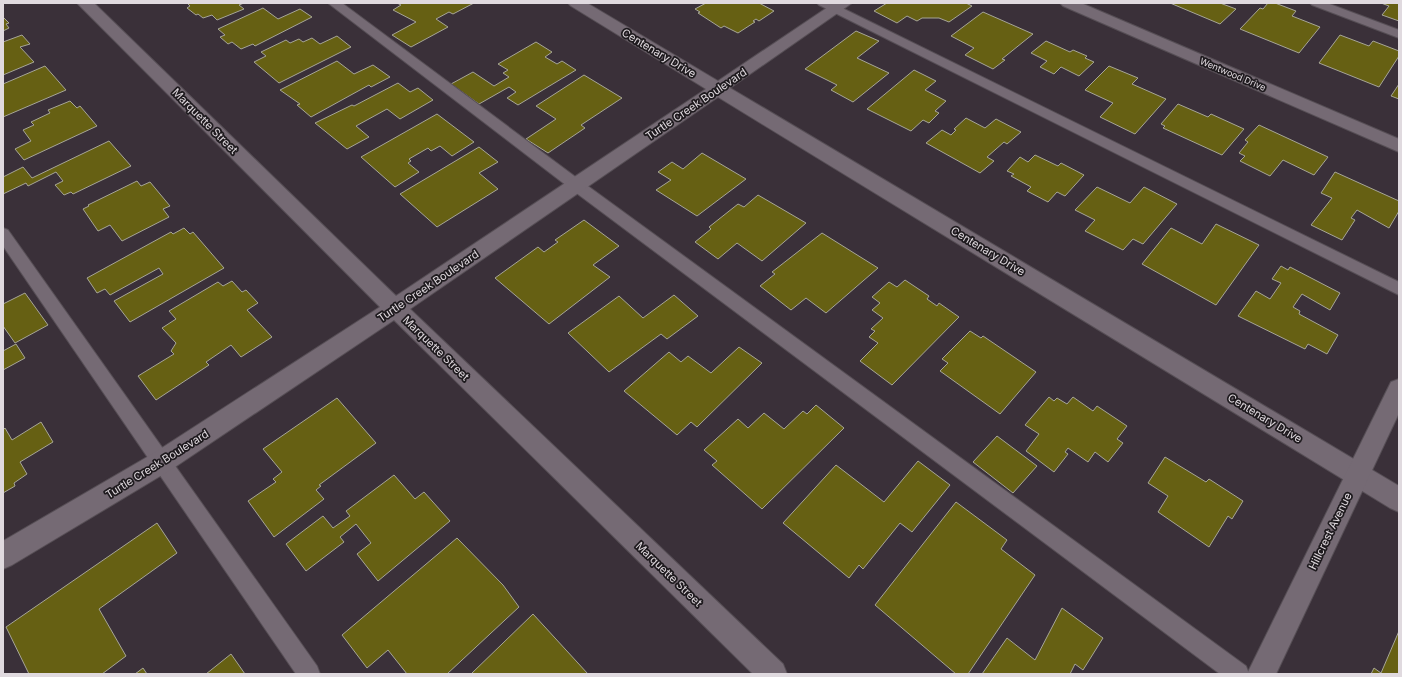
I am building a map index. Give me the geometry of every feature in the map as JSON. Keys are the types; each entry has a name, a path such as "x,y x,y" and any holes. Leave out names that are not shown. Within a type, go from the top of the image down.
{"street":[{"name":"Marquette Street","path":"85,3 395,308 773,674"},
{"name":"Centenary Drive","path":"576,3 1399,500"},
{"name":"Wentwood Drive","path":"1068,3 1399,146"},
{"name":"Turtle Creek Boulevard","path":"3,556 163,461 395,308 719,89 834,5"},
{"name":"Hillcrest Avenue","path":"1261,674 1399,389"}],"lane":[{"path":"334,3 576,185 1238,674"},
{"path":"1316,3 1399,34"},
{"path":"834,5 1399,289"},
{"path":"3,234 163,461 309,674"}],"building":[{"path":"187,3 244,3 239,5 244,9 217,20 212,15 203,18 198,14 196,15 187,8 190,6"},
{"path":"397,3 474,3 453,14 449,12 436,19 448,27 411,47 392,35 416,22 393,10 401,5"},
{"path":"706,3 759,3 774,11 759,21 756,19 753,21 755,22 738,33 724,26 721,28 698,13 700,12 695,9"},
{"path":"887,3 966,3 972,6 949,22 939,18 922,18 917,21 907,16 897,23 874,11"},
{"path":"1170,3 1220,3 1236,9 1220,24"},
{"path":"1268,3 1275,3 1296,11 1292,16 1320,27 1299,53 1240,29 1260,8 1263,9"},
{"path":"1381,3 1399,3 1399,21 1382,15 1389,6"},
{"path":"263,8 278,19 300,9 312,17 255,46 253,44 241,49 232,42 228,44 220,37 225,35 218,29"},
{"path":"983,12 1033,34 1002,59 1005,60 993,69 965,55 974,48 951,36"},
{"path":"3,17 9,23 6,24 9,28 3,31"},
{"path":"856,31 879,41 857,58 889,73 853,102 831,90 837,85 805,69"},
{"path":"22,35 30,44 20,47 34,62 3,75 3,42"},
{"path":"1340,35 1369,46 1373,41 1399,51 1399,56 1379,87 1319,63"},
{"path":"337,36 351,47 279,83 254,62 266,56 261,52 286,40 290,43 299,39 303,42 312,38 320,44"},
{"path":"1046,41 1070,52 1073,50 1087,56 1085,58 1094,62 1079,76 1061,67 1054,74 1040,67 1047,61 1031,53"},
{"path":"536,42 552,52 545,57 557,64 562,61 576,70 518,105 507,98 516,92 509,87 479,104 451,84 473,72 494,86 509,77 503,73 508,70 498,64"},
{"path":"337,61 354,74 373,65 390,77 371,87 369,85 311,117 297,105 300,104 280,90"},
{"path":"45,66 66,90 3,117 3,84"},
{"path":"1109,66 1138,78 1132,84 1166,99 1135,134 1100,117 1113,103 1085,90"},
{"path":"914,70 936,81 925,90 946,101 935,111 939,113 929,123 923,120 911,131 867,109"},
{"path":"584,75 622,98 581,125 585,128 548,153 526,139 556,119 536,106"},
{"path":"398,83 410,92 418,88 433,100 400,119 387,109 356,126 369,137 347,149 315,123 352,105 354,106"},
{"path":"1399,84 1399,99 1391,96"},
{"path":"70,101 77,108 80,106 97,126 24,160 15,149 31,141 23,130 34,125 31,122 50,113 48,110"},
{"path":"1178,104 1208,117 1211,114 1244,129 1222,155 1163,128 1165,126 1161,124"},
{"path":"437,114 474,142 452,156 440,146 431,151 428,148 409,159 411,161 408,163 419,172 395,187 361,157"},
{"path":"966,118 985,128 996,119 1021,132 1007,144 1004,142 987,157 994,161 980,173 926,143 942,130 951,135 956,130 954,129"},
{"path":"1259,125 1328,157 1314,175 1283,160 1270,176 1240,161 1245,156 1239,153 1248,142 1245,140"},
{"path":"109,141 131,166 73,194 71,192 64,195 55,185 63,181 56,172 28,186 26,183 3,194 3,177 23,167 32,178"},
{"path":"479,147 498,162 479,173 498,189 437,227 400,194"},
{"path":"702,153 746,179 697,216 656,190 671,180 658,172 672,162 683,169"},
{"path":"1035,155 1058,166 1061,163 1084,175 1065,196 1057,192 1048,202 1027,191 1031,187 1011,176 1014,174 1007,171 1020,157 1028,162"},
{"path":"1335,172 1399,201 1399,211 1389,228 1357,210 1351,218 1355,220 1342,240 1311,225 1332,198 1321,193"},
{"path":"137,181 141,186 150,182 170,206 163,209 169,217 122,241 110,225 98,231 83,209 89,206 88,205"},
{"path":"1097,187 1130,203 1144,187 1177,204 1143,244 1133,239 1123,250 1085,231 1095,220 1075,210"},
{"path":"758,195 806,223 762,261 737,243 718,259 695,242 711,229 709,227 738,204 744,207"},
{"path":"584,220 619,246 593,265 610,277 549,324 495,278 538,247 544,252 558,242 555,240"},
{"path":"1216,224 1259,245 1216,305 1142,264 1171,228 1202,244"},
{"path":"184,228 190,234 193,232 224,268 130,322 114,301 163,274 159,268 110,295 105,289 97,293 87,278 171,232 173,234"},
{"path":"822,233 878,268 826,313 806,298 791,310 760,286 775,274 772,272"},
{"path":"1281,266 1288,270 1290,267 1340,293 1330,310 1302,294 1293,307 1300,311 1299,314 1338,335 1327,354 1308,344 1305,349 1238,316 1256,291 1270,299 1281,283 1272,279"},
{"path":"905,280 929,296 927,299 937,306 939,303 959,317 892,385 860,361 878,343 869,337 875,331 871,329 883,318 872,310 880,303 872,297 889,282 897,287"},
{"path":"232,281 242,292 246,290 258,303 247,310 272,337 241,357 231,345 206,362 209,365 156,400 138,376 174,354 171,351 176,343 162,328 176,319 169,311 218,282 223,286"},
{"path":"25,293 48,325 15,343 3,326 3,304"},
{"path":"674,295 698,316 667,339 661,334 609,372 568,333 619,296 643,318"},
{"path":"970,331 981,338 983,336 1036,372 1000,414 940,371 948,363 942,359"},
{"path":"16,344 25,358 3,370 3,351"},
{"path":"739,347 762,363 697,427 691,422 677,435 624,391 669,352 681,362 688,356 711,373"},
{"path":"1049,397 1054,401 1057,398 1067,404 1073,397 1093,411 1097,406 1127,426 1117,439 1123,443 1108,462 1095,452 1088,462 1068,448 1065,452 1068,454 1054,472 1026,451 1039,434 1025,425"},
{"path":"337,398 376,443 319,485 321,486 316,490 324,499 274,537 248,501 276,482 273,479 282,472 263,449"},
{"path":"816,405 844,428 762,509 712,465 717,461 704,450 738,419 748,428 764,413 784,429 803,411 807,414"},
{"path":"41,422 53,442 20,462 27,474 14,483 15,486 3,493 3,430 5,428 12,440"},
{"path":"997,436 1037,466 1013,493 973,462"},
{"path":"1165,457 1206,482 1209,479 1243,501 1232,519 1228,516 1209,547 1158,512 1168,496 1148,483"},
{"path":"918,461 950,485 912,532 900,523 863,569 859,565 849,578 783,523 836,465 884,502"},
{"path":"394,475 415,499 424,492 450,521 378,581 357,554 371,543 356,524 340,537 344,542 306,571 286,544 323,516 333,528 350,516 346,511"},
{"path":"956,502 1007,540 1001,549 1035,575 968,674 956,674 875,605"},
{"path":"157,523 177,553 99,609 126,656 102,674 29,674 6,627"},
{"path":"457,538 503,585 519,607 447,674 407,674 388,650 367,668 342,635"},
{"path":"1062,608 1103,638 1083,670 1075,664 1070,674 982,674 1007,638 1035,660"},
{"path":"533,614 588,674 471,674"},
{"path":"1399,631 1399,674 1371,674 1374,668 1381,673"},
{"path":"231,654 245,674 206,674"},
{"path":"143,668 147,674 135,674"}]}
